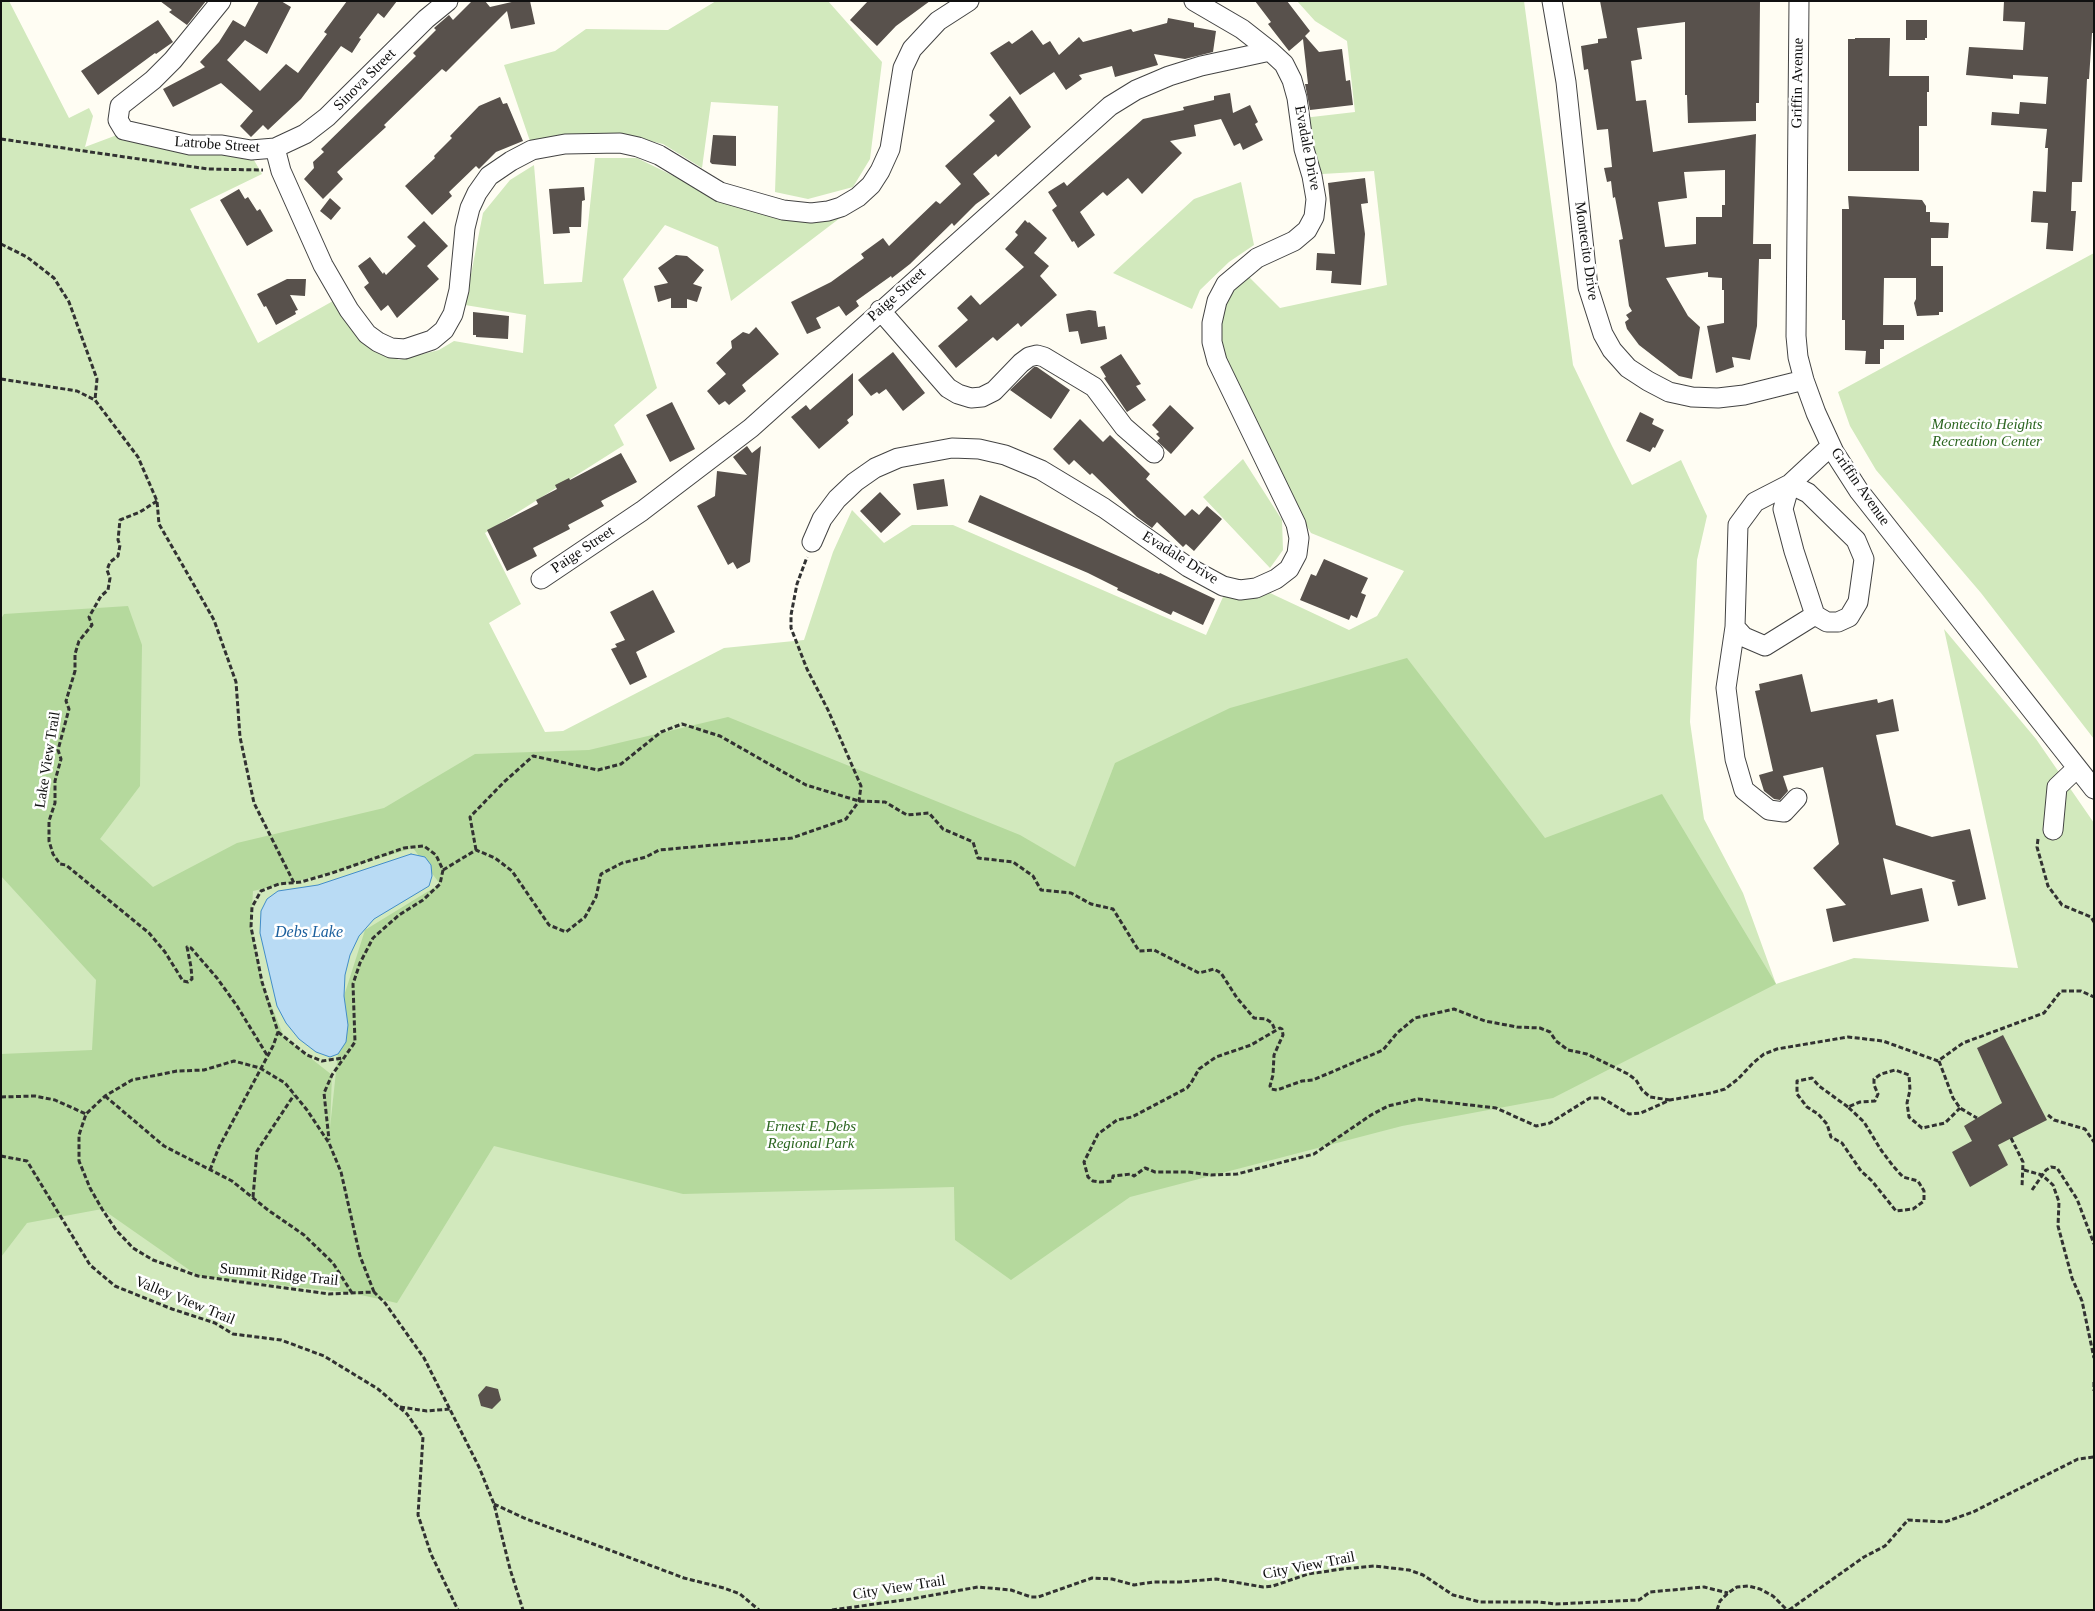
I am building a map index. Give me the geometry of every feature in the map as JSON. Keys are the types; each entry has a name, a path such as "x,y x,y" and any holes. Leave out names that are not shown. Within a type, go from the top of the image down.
{"street":[{"name":"Latrobe Street","path":"221,1 173,60 153,80 120,106 118,120 124,130 166,141 251,150 275,148 281,170 323,265 349,310 367,334 391,348 405,349 432,340 444,330 453,314 459,290 465,228 476,193 489,176 532,150 565,144 620,143 659,155 720,192 783,210 811,213 828,211 841,207 858,197 871,185 880,171 890,148 898,90 912,49 938,21 969,1"},
{"name":"Sinova Street","path":"275,148 305,134 327,117 426,19 448,1"},
{"name":"Evadale Drive","path":"812,542 822,519 837,499 855,482 875,468 898,458 952,448 979,450 1005,455 1041,470 1104,508 1188,567 1224,586 1240,590 1256,588 1276,579 1289,569 1297,554 1299,538 1296,524 1217,361 1212,342 1212,323 1217,301 1226,284 1257,258 1294,241 1307,230 1314,217 1316,200 1312,176 1304,149 1297,98 1292,80 1284,64 1242,29 1194,1"},
{"name":"Montecito Drive","path":"1552,1 1566,82 1588,287 1603,334 1612,350 1628,368 1648,381 1669,392 1692,397 1718,398 1804,380"},
{"name":"Griffin Avenue","path":"1799,1 1796,336 1798,357 1804,380 1831,446 1859,491 2094,789"},
{"name":"Paige Street","path":"541,578 642,511 732,443 1110,106 1136,90 1169,76 1201,66 1270,51"},
{"path":"880,310 948,388 958,394 971,398 982,397 994,391 1029,357 1037,355 1094,387 1124,427 1154,453"},
{"path":"1798,798 1784,812 1769,810 1744,790 1734,759 1726,688 1735,627 1738,525 1755,502 1790,484 1831,446"},
{"path":"1790,484 1808,493 1856,540 1864,559 1858,602 1849,617 1838,622 1827,622 1815,615 1794,551 1783,509 1790,484"},
{"path":"1735,627 1744,636 1765,646 1815,615"},
{"path":"2053,830 2057,787 2077,768"}],"path":[{"path":"1,139 208,168 281,170"},
{"path":"1,244 27,257 54,278 68,302 97,379 95,400"},
{"path":"1,379 77,391 95,400 138,457 157,501 159,524 214,620 236,682 240,737 254,803 294,883"},
{"name":"Lake View Trail","path":"157,501 134,516 120,520 118,556 110,562 107,570 110,578 108,590 101,596 89,616 92,625 79,641 75,654 75,671 66,701 69,709 58,750 61,759 55,781 55,803 49,821 49,841 53,854 60,864 66,866 149,934 165,952 183,981 188,982 192,979 187,948 191,948 222,985 268,1055"},
{"path":"476,850 495,858 512,871 549,925 566,932 585,917 596,897 600,874 622,863 646,857 659,850 792,838 846,819 859,801 861,786 828,710 797,646 791,628 791,615 797,584 812,542"},
{"path":"476,850 470,817 533,756 598,770 621,764 661,732 682,724 720,736 806,785 859,801 885,802 907,815 929,813 943,829 973,842 978,858 1013,862 1033,876 1041,890 1071,893 1091,904 1113,909 1140,952 1154,950 1199,973 1214,969 1221,973 1237,998 1254,1018 1266,1019 1272,1023 1275,1030"},
{"path":"2053,830 2039,831 2037,848 2048,886 2062,905 2091,917 2094,922"},
{"path":"329,1143 324,1093 355,1042 353,984 360,963 373,938 399,915 423,900 440,884 443,870 436,855 424,846 404,848 332,873 294,883 279,884 261,891 252,907 251,927 262,982 278,1032 307,1055 322,1061 344,1058"},
{"path":"443,870 476,850"},
{"path":"1939,1061 1963,1043 2044,1013 2061,991 2080,991 2094,997"},
{"path":"1670,1100 1650,1097 1642,1090 1636,1080 1628,1074 1587,1054 1568,1050 1550,1032 1540,1028 1517,1027 1485,1021 1454,1008 1415,1018 1397,1033 1383,1050 1313,1080 1302,1081 1277,1090 1271,1089 1270,1086 1273,1075 1274,1055 1280,1045 1283,1031 1280,1028 1275,1030 1251,1046 1216,1057 1199,1069 1187,1088 1132,1117 1117,1120 1098,1134 1084,1162 1088,1177 1093,1181 1100,1182 1112,1181 1113,1176 1131,1174 1134,1176 1146,1168 1155,1172 1188,1172 1211,1175 1237,1174 1314,1154 1371,1115 1388,1106 1418,1099 1496,1108 1536,1126 1550,1123 1581,1101 1590,1098 1602,1098 1629,1114 1641,1113 1670,1100 1725,1089 1764,1054 1777,1048 1848,1037 1882,1040 1939,1061 1953,1098 1960,1108 1977,1118"},
{"path":"210,1170 219,1148 268,1055 278,1032"},
{"path":"1,1097 35,1096 55,1100 86,1114 105,1096 132,1080 177,1071 204,1070 234,1061 260,1068 285,1084 307,1110 329,1143 341,1172 360,1256 374,1292 396,1317 424,1358 479,1467 494,1504 510,1569 523,1610"},
{"path":"1848,1107 1860,1102 1875,1100 1878,1094 1874,1085 1874,1079 1881,1074 1895,1070 1910,1075 1910,1090 1906,1104 1909,1117 1922,1128 1946,1123 1960,1108"},
{"path":"1812,1078 1819,1086 1848,1107 1864,1122 1881,1150 1903,1177 1918,1181 1924,1191 1924,1201 1913,1209 1896,1211 1872,1181 1861,1171 1842,1143 1831,1137 1827,1124 1818,1114 1807,1107 1798,1094 1797,1081 1812,1078"},
{"path":"253,1198 257,1151 294,1095"},
{"path":"105,1096 164,1146 232,1181 304,1235 333,1263 352,1293"},
{"name":"Summit Ridge Trail","path":"86,1114 78,1135 79,1161 90,1188 116,1230 134,1248 153,1260 198,1276 330,1294 374,1292"},
{"path":"2048,1116 2054,1120 2085,1129 2094,1142"},
{"path":"2011,1138 2023,1162 2022,1187"},
{"name":"Valley View Trail","path":"1,1156 28,1161 90,1266 115,1286 172,1309 215,1323 233,1334 280,1340 324,1356 378,1389 407,1414 423,1437 418,1515 432,1554 458,1610"},
{"path":"2032,1190 2046,1170 2051,1167 2058,1168 2077,1200 2094,1244"},
{"path":"2024,1170 2042,1175 2054,1185 2059,1202 2058,1226 2072,1278 2082,1301 2094,1358"},
{"path":"2094,1382 2094,1391"},
{"path":"399,1407 427,1411 450,1409"},
{"path":"1717,1610 1720,1601 1728,1593 1737,1587 1748,1586 1760,1589 1773,1596 1788,1610 1848,1568 1885,1546 1908,1520 1945,1522 1973,1512 2078,1459 2094,1457"},
{"path":"494,1504 524,1518 684,1578 740,1594 759,1610"},
{"name":"City View Trail","path":"832,1610 911,1600 978,1587 1011,1590 1031,1597 1038,1597 1092,1578 1112,1579 1134,1585 1152,1582 1216,1579 1263,1587 1273,1586 1308,1574 1374,1566 1416,1572 1453,1595 1480,1602 1539,1602 1556,1604 1639,1600 1650,1592 1704,1587 1728,1593"}],"green space":[{"name":"Ernest E. Debs Regional Park","path":"1,1 9,1 69,118 89,108 93,116 85,147 117,135 251,155 262,174 190,209 258,343 333,301 365,342 399,360 439,350 454,341 523,353 526,315 465,305 483,213 510,180 534,165 544,284 582,282 595,158 637,158 737,207 787,217 840,218 731,301 718,247 665,225 623,279 657,388 614,425 624,445 485,533 521,604 489,623 545,732 563,731 724,648 804,640 833,552 852,510 884,543 912,525 953,525 1206,635 1223,597 1270,593 1349,630 1377,616 1404,571 1311,533 1286,493 1235,386 1216,333 1222,303 1248,276 1280,308 1387,285 1374,171 1322,174 1303,118 1355,112 1347,41 1315,21 1297,1 1524,1 1573,365 1632,485 1681,460 1707,516 1697,560 1690,722 1704,819 1743,893 1776,984 1854,958 2018,968 1944,629 2036,739 2094,823 2094,1610 1,1610"},
{"path":"716,1 828,1 882,62 870,159 853,187 808,199 775,192 778,106 711,102 702,168 663,144 620,134 532,147 504,65 555,51 586,29 668,30"},
{"path":"1241,182 1254,245 1229,262 1200,290 1192,309 1113,273 1194,199"},
{"name":"Montecito Heights Recreation Center","path":"2094,253 2094,739 1981,593 1876,470 1850,426 1838,392"},
{"path":"1243,459 1282,520 1283,550 1270,568 1203,497"},
{"path":"128,606 142,645 140,786 100,839 153,887 237,843 384,808 475,754 589,750 728,717 1020,835 1075,867 1115,763 1230,708 1407,658 1545,838 1662,794 1776,984 1553,1098 1402,1126 1130,1197 1011,1280 955,1240 954,1187 683,1194 494,1146 397,1303 352,1293 198,1276 102,1209 27,1223 1,1257 1,1054 92,1050 96,980 1,876 1,619 4,614","holes":["413,848 440,884 365,930 344,996 330,1128 332,1075 284,1037 262,982 251,927 253,891 332,873"]}],"water":[{"name":"Debs Lake","path":"411,854 425,857 431,865 432,876 429,886 374,919 359,936 350,955 345,975 344,996 348,1025 346,1042 338,1054 330,1057 316,1052 299,1039 286,1023 277,1006 260,933 261,911 267,899 278,891 318,885"}],"building":[{"path":"160,1 206,1 187,25 169,12 172,10"},
{"path":"259,1 281,1 291,7 267,54 245,40 227,60 260,91 286,64 298,73 327,34 324,32 347,1 397,1 384,18 378,13 359,38 361,39 352,53 341,46 301,99 268,130 263,125 251,137 240,126 253,111 221,83 173,107 163,89 205,67 200,62 219,42 233,20 245,27"},
{"path":"472,1 485,1 490,7 516,1 530,1 535,24 511,29 507,11 446,72 442,69 384,125 386,127 337,172 343,179 323,199 304,179 314,168 313,162 324,152 321,149 416,56 413,53 436,30 434,28 449,15 453,20"},
{"path":"868,1 930,1 896,26 877,46 850,20"},
{"path":"1255,1 1287,1 1310,31 1305,36 1319,52 1342,49 1346,81 1350,80 1353,105 1310,110 1305,84 1308,84 1303,39 1289,51 1268,24 1271,22"},
{"path":"1600,1 1760,1 1759,103 1756,103 1756,121 1688,123 1687,95 1685,95 1685,22 1637,28 1642,59 1631,61 1636,101 1646,100 1653,152 1756,134 1753,244 1771,244 1771,259 1759,259 1757,326 1750,360 1732,357 1734,367 1716,373 1707,326 1724,323 1724,290 1722,290 1722,278 1708,277 1708,272 1666,278 1688,316 1700,327 1692,379 1679,376 1639,345 1627,329 1625,322 1629,319 1626,315 1632,311 1629,306 1619,240 1623,239 1611,181 1607,182 1604,168 1612,167 1608,129 1597,130 1588,69 1584,70 1581,46 1598,43 1598,39 1607,38","holes":["1725,170 1725,205 1722,205 1722,217 1696,217 1696,244 1665,247 1658,202 1687,198 1684,172"]},
{"path":"2004,1 2094,1 2094,33 2092,33 2089,79 2087,79 2082,182 2072,182 2071,211 2076,211 2073,251 2046,249 2048,223 2031,222 2033,191 2046,192 2048,148 2045,148 2047,129 1991,125 1992,112 2019,114 2020,102 2046,104 2048,77 2013,75 2013,79 1966,75 1969,47 2023,50 2025,22 2003,21"},
{"path":"1168,18 1194,23 1194,27 1216,31 1213,52 1185,59 1154,54 1158,65 1115,77 1112,66 1079,75 1082,79 1066,90 1054,72 1020,95 990,53 1009,41 1012,44 1032,30 1043,45 1050,41 1059,55 1079,37 1083,42 1131,29 1133,32 1167,23"},
{"path":"158,20 173,42 98,95 81,71"},
{"path":"1906,20 1927,20 1927,38 1925,40 1906,40"},
{"path":"1890,38 1889,76 1929,76 1927,126 1919,126 1919,171 1848,171 1848,39"},
{"path":"1230,93 1233,113 1250,105 1258,122 1255,124 1263,140 1243,150 1240,143 1234,146 1221,119 1194,125 1196,136 1170,141 1182,153 1142,194 1128,178 1107,196 1103,192 1080,212 1095,235 1078,248 1074,241 1072,242 1052,210 1057,206 1048,192 1064,182 1067,186 1143,119 1184,110 1183,107 1214,100 1214,96"},
{"path":"1010,96 1031,127 998,157 996,154 973,174 990,194 976,204 954,226 952,223 910,264 856,301 859,306 846,316 839,306 816,318 821,328 807,334 791,302 831,282 864,258 861,254 883,238 889,246 936,201 940,204 961,184 945,166 995,121 989,115"},
{"path":"500,97 503,104 507,103 523,141 496,152 479,169 476,166 449,192 452,196 432,215 405,186 435,158 434,156 452,138 450,136 479,106"},
{"path":"713,135 736,136 736,166 712,164 710,162"},
{"path":"1365,178 1368,203 1361,204 1365,234 1361,285 1331,283 1332,271 1316,270 1317,253 1335,254 1328,183"},
{"path":"584,187 585,200 582,201 581,227 569,227 570,233 553,234 549,189"},
{"path":"239,189 245,199 248,197 257,211 260,209 273,231 247,246 220,200"},
{"path":"1848,196 1922,200 1926,206 1926,212 1930,212 1930,222 1949,223 1948,238 1931,238 1931,266 1943,266 1943,312 1939,312 1939,315 1917,316 1914,303 1916,299 1916,278 1884,278 1883,325 1904,325 1904,340 1884,340 1884,349 1880,349 1880,364 1865,364 1866,351 1845,350 1845,320 1842,320 1842,209 1849,209"},
{"path":"330,198 341,208 331,220 320,211"},
{"path":"1025,220 1047,238 1034,253 1049,266 1040,276 1057,295 1021,327 1018,323 997,341 993,337 956,368 938,346 968,320 957,308 971,295 980,305 1024,267 1005,249 1018,235 1015,232"},
{"path":"424,221 448,246 427,266 439,279 397,318 388,305 381,311 364,287 369,283 358,266 370,257 383,274 384,272 386,275 416,246 407,237"},
{"path":"676,255 687,256 704,270 693,284 702,287 697,302 687,299 687,308 671,308 671,298 658,302 654,286 668,283 658,268"},
{"path":"287,279 306,279 305,296 290,295 298,310 295,311 296,314 276,325 257,294"},
{"path":"1089,310 1096,311 1098,327 1105,326 1107,339 1081,344 1078,331 1069,332 1066,314"},
{"path":"473,312 509,316 508,339 476,337 476,335 473,335"},
{"path":"756,327 779,354 742,385 746,391 729,405 725,401 719,405 707,391 726,374 716,363 732,348 731,341 743,332 749,334"},
{"path":"893,352 925,393 903,411 886,389 879,394 877,392 871,396 858,380"},
{"path":"1121,354 1141,384 1136,386 1146,400 1127,412 1104,378 1106,377 1100,367"},
{"path":"1034,367 1037,367 1070,390 1051,419 1010,390"},
{"path":"853,373 853,415 847,420 849,423 819,449 791,417 806,405 810,410"},
{"path":"672,402 695,449 670,462 646,415"},
{"path":"1170,405 1194,428 1171,454 1157,441 1160,438 1156,434 1159,432 1152,425"},
{"path":"1640,412 1654,419 1652,424 1664,430 1655,448 1653,447 1650,452 1626,441"},
{"path":"1080,419 1103,442 1110,435 1150,474 1146,479 1185,516 1192,509 1199,515 1207,506 1222,519 1194,551 1186,544 1183,547 1157,522 1152,528 1137,517 1092,473 1090,475 1074,460 1069,465 1053,449"},
{"path":"747,446 752,453 761,446 750,562 737,569 733,562 728,565 697,506 715,496 717,471 747,475 733,457"},
{"path":"621,453 637,482 601,501 604,506 568,525 570,529 533,548 537,556 507,571 487,530 538,504 536,500 557,489 555,485 569,478 570,480"},
{"path":"944,479 948,506 917,510 913,484"},
{"path":"880,492 901,514 881,533 860,511"},
{"path":"980,495 1160,573 1215,599 1203,625 1173,611 1171,615 1117,590 1118,588 1088,573 968,522"},
{"path":"1324,559 1368,578 1361,593 1366,595 1357,618 1351,615 1349,620 1300,600 1311,574 1316,576"},
{"path":"653,590 675,632 636,652 647,677 630,685 611,649 617,647 615,644 625,640 610,612"},
{"path":"1802,674 1811,712 1877,699 1878,703 1893,699 1899,731 1876,735 1896,825 1932,837 1970,829 1986,899 1958,906 1952,882 1956,881 1883,858 1891,895 1922,888 1929,921 1833,942 1826,909 1846,905 1813,868 1839,844 1823,767 1783,776 1788,791 1780,800 1774,799 1764,791 1759,775 1773,771 1755,691 1760,690 1759,684"},
{"path":"2003,1035 2047,1120 1998,1145 2008,1165 1970,1187 1952,1152 1972,1141 1964,1126 2002,1103 1977,1048"},
{"path":"486,1386 498,1389 501,1400 492,1409 481,1406 478,1395"}]}
